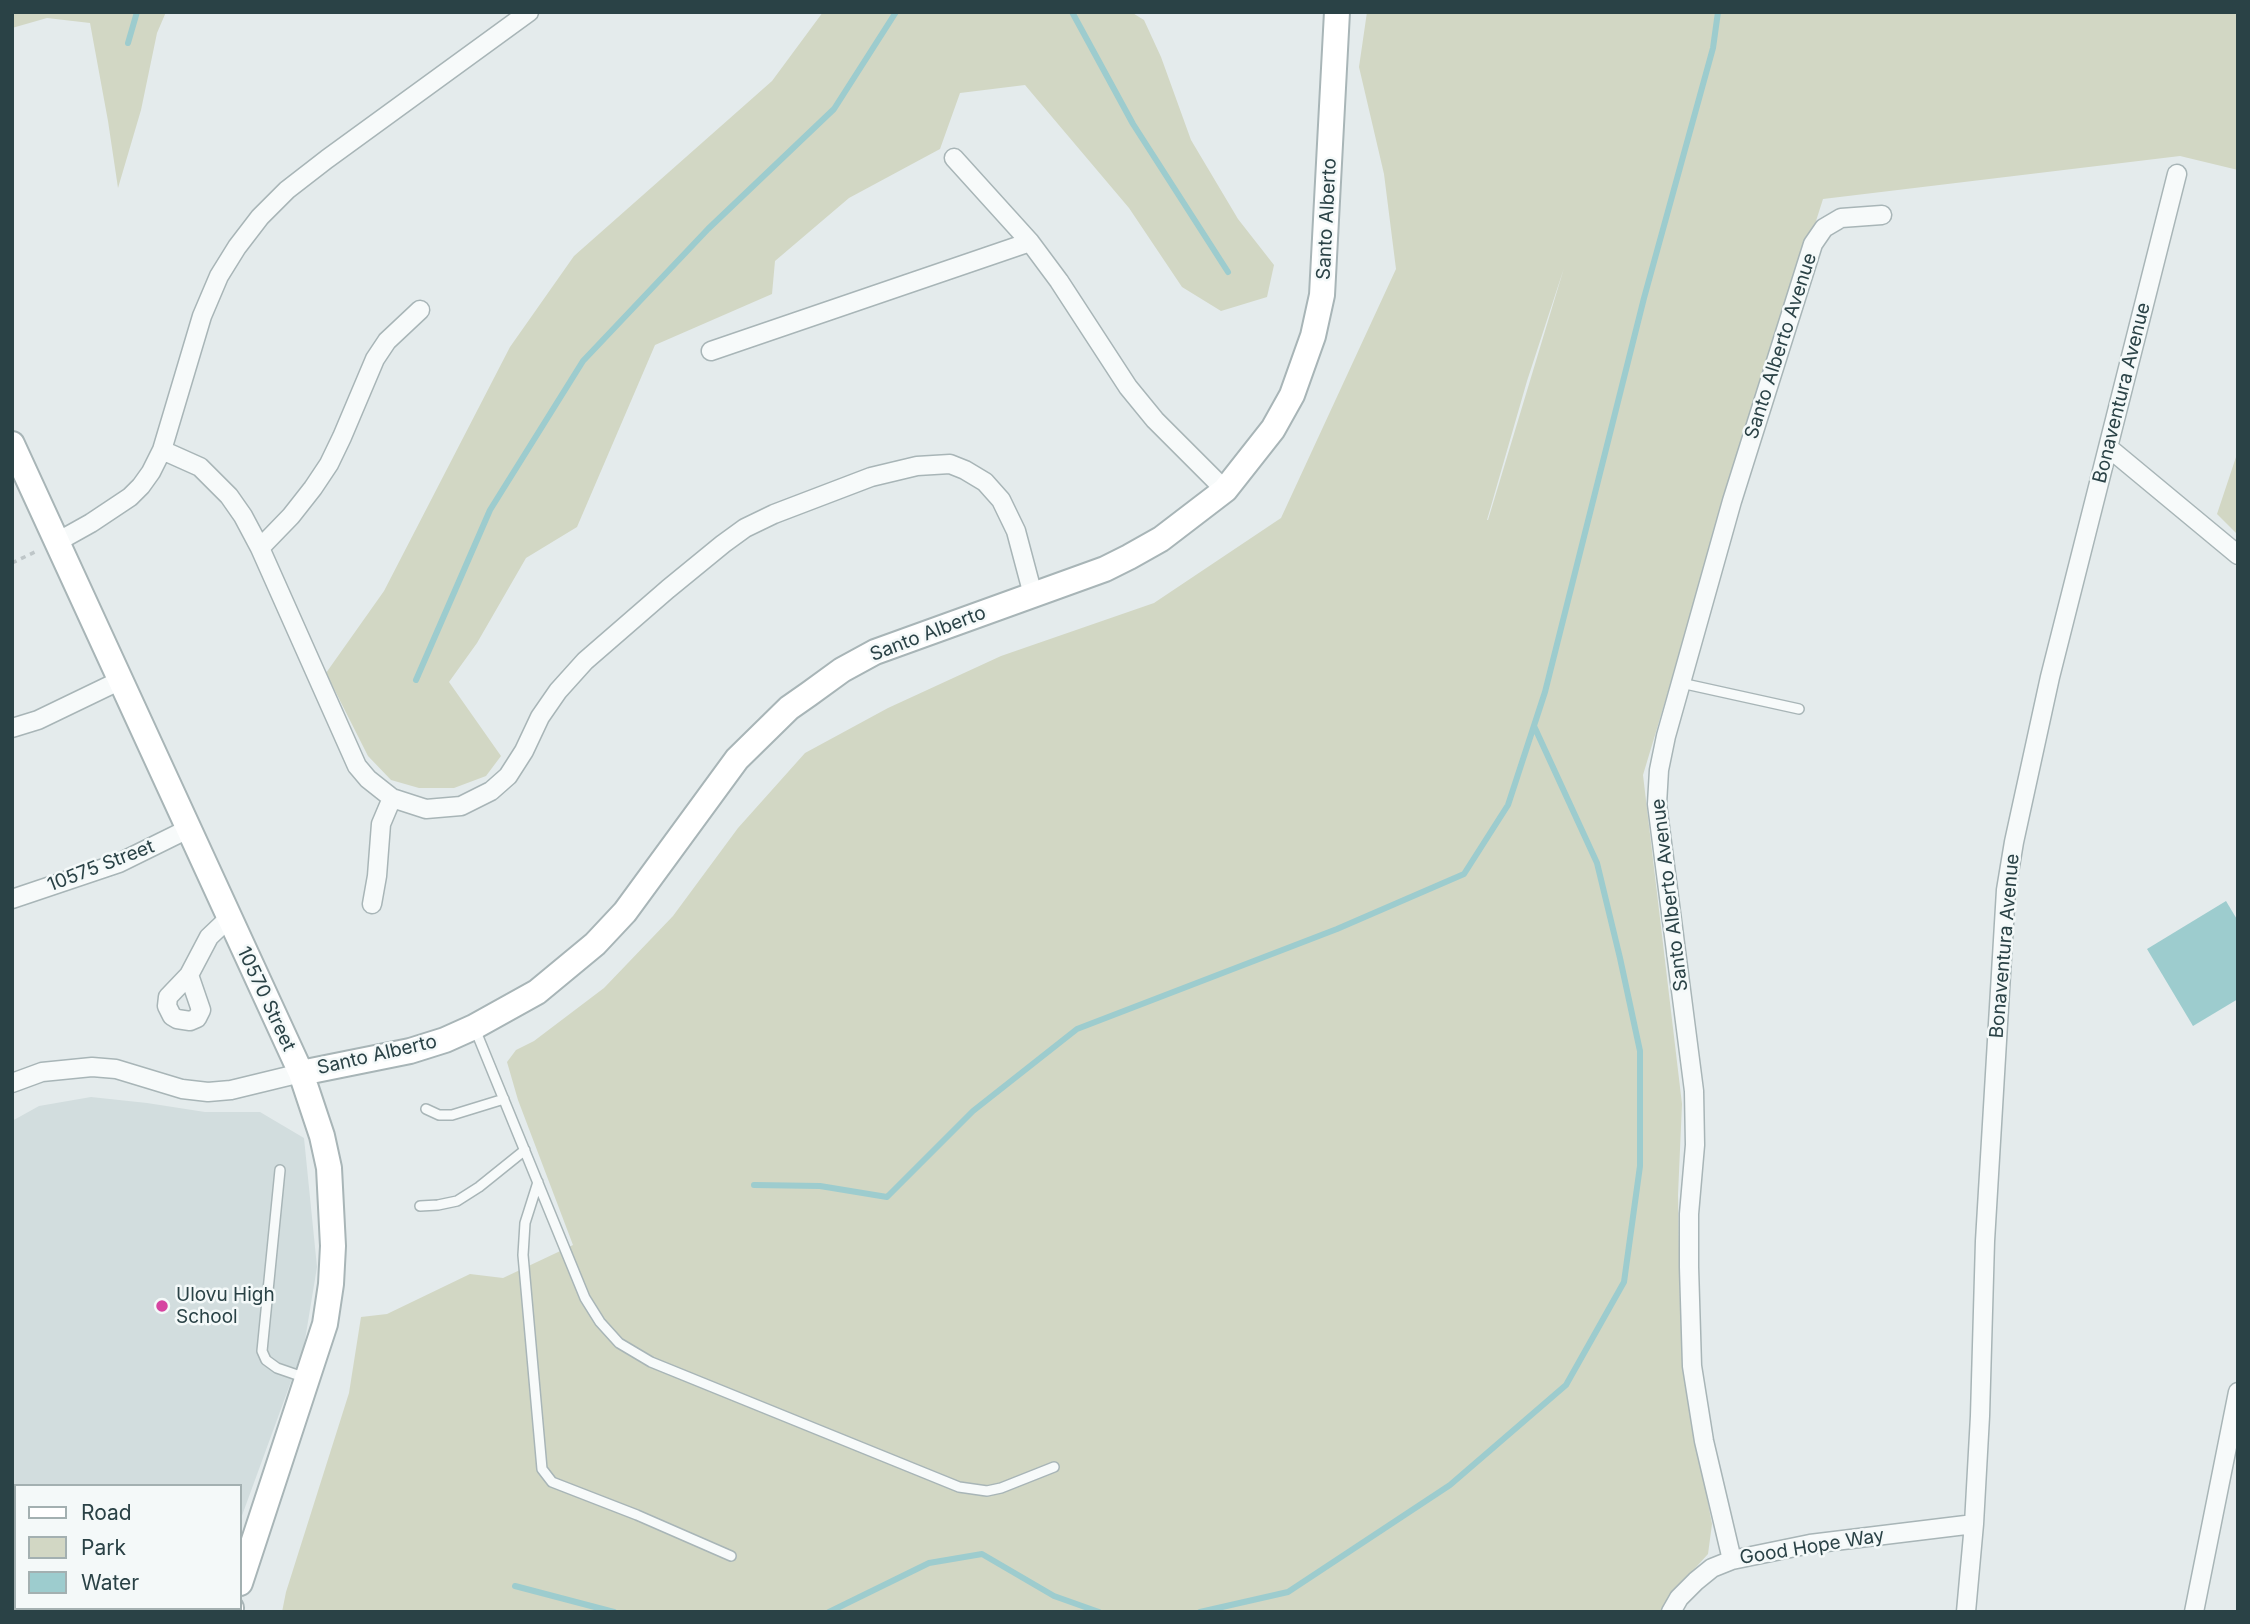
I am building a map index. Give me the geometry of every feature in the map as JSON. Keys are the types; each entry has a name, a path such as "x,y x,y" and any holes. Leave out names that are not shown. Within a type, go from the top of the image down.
{"street":[{"path":"57,542 130,497 151,472 162,450 202,316 219,276 260,217 287,190 327,159 529,12"},
{"name":"Santo Alberto","path":"12,1083 42,1072 92,1067 116,1069 182,1089 208,1092 238,1089 410,1051 474,1027 537,992 595,944 625,912 737,759 789,708 842,670 875,652 1105,569 1161,539 1225,489 1273,429 1292,395 1313,336 1322,295 1337,12"},
{"path":"954,158 1030,242 1059,281 1128,387 1155,420 1225,489"},
{"name":"Bonaventura Avenue","path":"1966,1612 1974,1524 1985,1241 2006,890 2022,802 2050,677 2177,174"},
{"name":"Santo Alberto Avenue","path":"1731,1560 1704,1441 1692,1366 1689,1214 1695,1145 1694,1091 1657,804 1659,770 1732,501 1814,244 1824,228 1841,218 1882,215"},
{"path":"710,351 1030,242"},
{"path":"260,548 313,488 329,464 376,359 387,341 420,310"},
{"name":"10570 Street","path":"12,444 301,1073 329,1168 333,1222 331,1284 325,1324 242,1577"},
{"path":"2109,448 2238,555"},
{"path":"162,450 200,467 217,482 243,516 260,548 357,766 368,779 392,798 426,809 461,806 491,791 508,776 540,718 558,691 584,661 667,589 745,528 871,477 917,466 950,464 985,482 1001,500 1016,531 1033,595"},
{"path":"12,727 38,720 121,680"},
{"path":"372,904 382,824 392,798"},
{"name":"10575 Street","path":"12,899 119,863 188,829"},
{"path":"189,975 209,937 229,918"},
{"path":"2194,1612 2238,1392"},
{"name":"Good Hope Way","path":"1671,1612 1679,1598 1696,1581 1731,1560 1810,1545 1974,1524"}],"lane":[{"path":"1681,683 1799,709"},
{"path":"474,1027 585,1298 619,1343 651,1362 960,1487 987,1491 1054,1467"},
{"path":"426,1109 439,1115 452,1115 504,1099"},
{"path":"420,1206 457,1201 525,1150"},
{"path":"280,1170 262,1351 266,1360 278,1368 308,1379"},
{"path":"538,1182 525,1223 523,1255 542,1469 552,1482 731,1556"}],"path":[{"path":"12,563 57,542"}],"shaded area":[{"name":"Ulovu High School","path":"91,1097 205,1112 260,1112 304,1138 317,1267 304,1346 242,1516 242,1484 14,1484 12,1496 12,1121 39,1106"}],"green space":[{"path":"12,12 166,12 157,33 141,110 118,188 90,23 47,18 12,28"},
{"path":"823,12 1131,12 1144,20 1161,57 1191,140 1238,219 1274,265 1267,297 1221,311 1182,287 1129,208 1025,85 960,93 940,149 849,198 775,261 772,294 655,345 577,527 526,558 477,643 449,682 501,756 486,776 454,788 419,788 391,780 368,756 326,673 384,591 510,347 574,256 772,81"},
{"path":"1367,12 2238,12 2238,170 2180,156 1823,199 1701,582 1643,775 1682,1104 1678,1195 1680,1304 1692,1419 1712,1524 1708,1554 1678,1587 1661,1612 282,1612 349,1393 361,1317 387,1314 470,1274 503,1278 573,1245 518,1100 507,1062 516,1050 534,1041 604,988 673,916 738,828 805,753 888,708 1001,656 1154,603 1281,518 1396,269 1384,174 1359,67","holes":["1564,268 1488,520 1527,381"]},
{"path":"2238,451 2238,535 2217,514"}],"water":[{"path":"2226,901 2238,921 2238,999 2193,1026 2147,949"}],"waterway":[{"path":"128,43 137,12"},
{"path":"416,680 490,510 583,361 708,229 834,109 896,12"},
{"path":"1072,12 1133,124 1228,272"},
{"path":"754,1185 820,1186 887,1197 973,1111 1077,1029 1337,929 1464,874 1508,805 1545,692 1644,298 1713,48 1718,12"},
{"path":"1200,1612 1288,1592 1450,1485 1566,1385 1624,1282 1640,1166 1640,1051 1597,863 1534,726"},
{"path":"829,1612 929,1563 982,1554 1054,1596 1099,1612"},
{"path":"515,1586 614,1612"}],"place":[{"name":"Ulovu High School","path":"162,1306"}]}
